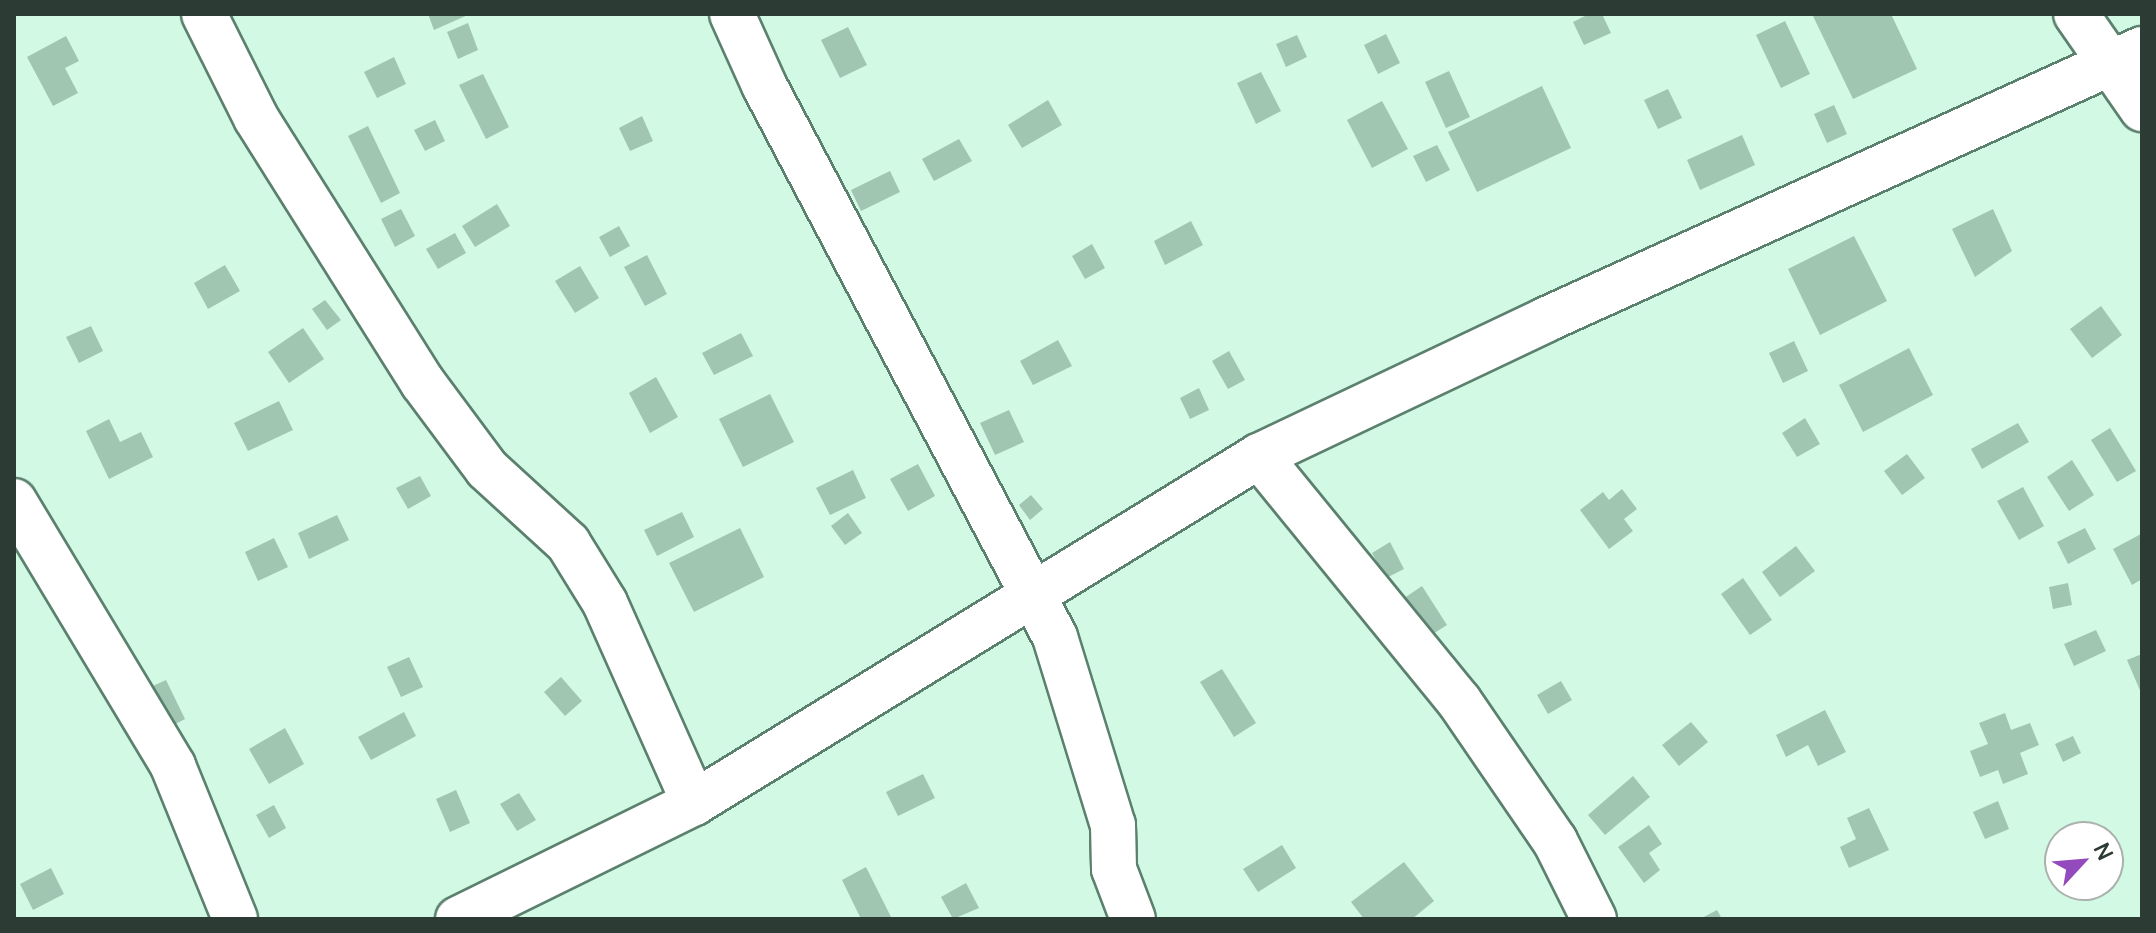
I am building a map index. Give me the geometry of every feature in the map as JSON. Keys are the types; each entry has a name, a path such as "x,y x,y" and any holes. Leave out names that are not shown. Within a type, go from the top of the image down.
{"street":[{"path":"204,14 256,118 423,383 487,469 568,543 583,567 605,603 694,803"},
{"path":"732,14 1029,597 1055,637 1113,825 1114,869 1133,919"},
{"path":"2076,14 2125,57 2142,109"},
{"path":"458,919 694,803 1259,456 1545,320 2125,57"},
{"path":"1259,456 1459,701 1555,841 1594,919"},
{"path":"14,501 173,766 235,919"}],"building":[{"path":"428,14 470,14 434,30"},
{"path":"1589,14 1602,14 1611,33 1584,45 1573,22"},
{"path":"1812,14 1891,14 1917,69 1853,99"},
{"path":"1785,21 1810,74 1781,88 1756,35"},
{"path":"468,23 478,50 458,59 447,32"},
{"path":"848,27 867,65 840,78 821,40"},
{"path":"1386,34 1400,63 1378,74 1364,45"},
{"path":"1297,35 1307,57 1286,67 1276,44"},
{"path":"66,36 79,61 65,68 78,93 53,106 27,57"},
{"path":"394,57 406,84 377,98 364,72"},
{"path":"1449,71 1470,117 1446,128 1425,82"},
{"path":"1261,72 1281,111 1256,124 1237,83"},
{"path":"483,74 509,127 486,139 459,85"},
{"path":"1542,86 1571,148 1477,192 1448,132"},
{"path":"1668,89 1682,118 1658,129 1644,100"},
{"path":"1048,100 1062,125 1022,148 1008,125"},
{"path":"1382,101 1408,149 1372,168 1347,120"},
{"path":"1834,105 1847,134 1827,143 1814,114"},
{"path":"642,116 653,141 630,151 619,128"},
{"path":"435,120 445,141 425,151 414,130"},
{"path":"368,126 400,193 381,203 348,136"},
{"path":"1742,135 1755,165 1700,190 1687,160"},
{"path":"959,139 972,161 934,181 922,159"},
{"path":"1437,145 1450,170 1426,182 1413,156"},
{"path":"890,171 900,192 861,211 851,190"},
{"path":"497,204 510,226 475,247 462,226"},
{"path":"401,209 415,236 395,247 381,219"},
{"path":"1993,209 2012,251 1975,277 1952,229"},
{"path":"1191,221 1203,245 1165,265 1154,241"},
{"path":"619,226 630,246 610,257 599,237"},
{"path":"455,233 466,253 438,269 426,249"},
{"path":"1854,236 1887,301 1820,335 1788,269"},
{"path":"1092,244 1105,268 1085,279 1072,256"},
{"path":"647,255 667,294 645,306 624,267"},
{"path":"225,265 240,291 208,309 194,283"},
{"path":"580,266 599,298 575,313 555,281"},
{"path":"325,300 341,320 327,330 312,309"},
{"path":"2101,306 2122,335 2092,358 2070,329"},
{"path":"91,326 103,351 79,363 66,337"},
{"path":"303,328 324,359 289,383 268,352"},
{"path":"741,333 753,356 714,375 702,353"},
{"path":"1058,340 1072,366 1033,385 1020,361"},
{"path":"1794,341 1808,371 1783,383 1769,353"},
{"path":"1909,348 1933,395 1863,432 1839,385"},
{"path":"1229,351 1245,380 1228,389 1212,361"},
{"path":"656,377 678,417 650,433 629,393"},
{"path":"1199,388 1209,410 1190,419 1180,398"},
{"path":"770,394 794,442 743,467 719,419"},
{"path":"279,401 293,430 248,451 234,423"},
{"path":"1009,410 1024,442 995,455 980,423"},
{"path":"1805,418 1820,444 1797,457 1782,433"},
{"path":"109,419 120,442 141,432 153,457 109,479 86,431"},
{"path":"2018,423 2029,442 1982,469 1971,449"},
{"path":"2110,428 2136,471 2117,482 2091,440"},
{"path":"1907,454 1925,478 1902,495 1884,471"},
{"path":"2072,460 2094,495 2069,511 2047,477"},
{"path":"918,464 935,496 908,511 890,479"},
{"path":"853,470 866,498 830,515 816,488"},
{"path":"420,476 431,496 408,509 396,488"},
{"path":"2023,487 2044,526 2019,540 1997,501"},
{"path":"1622,489 1637,509 1624,519 1633,531 1609,549 1580,510 1603,492 1609,500"},
{"path":"1031,495 1043,509 1030,520 1019,505"},
{"path":"682,512 694,537 657,556 644,530"},
{"path":"848,513 862,533 845,545 831,526"},
{"path":"337,515 349,540 309,559 298,533"},
{"path":"740,528 764,577 694,612 669,563"},
{"path":"2085,528 2096,549 2068,564 2057,542"},
{"path":"2141,534 2142,579 2132,585 2113,549"},
{"path":"274,538 288,567 258,581 245,552"},
{"path":"1390,542 1404,569 1386,578 1372,553"},
{"path":"1796,546 1815,571 1780,597 1762,572"},
{"path":"1743,578 1772,620 1750,635 1721,594"},
{"path":"2068,583 2072,605 2053,609 2049,587"},
{"path":"1422,586 1447,625 1425,639 1400,601"},
{"path":"2096,630 2106,651 2074,666 2064,644"},
{"path":"2142,654 2142,695 2127,660"},
{"path":"409,657 423,687 401,697 387,667"},
{"path":"1222,669 1256,723 1234,737 1200,682"},
{"path":"561,677 582,701 565,716 544,692"},
{"path":"166,680 185,719 164,730 144,690"},
{"path":"1561,681 1572,700 1548,714 1537,695"},
{"path":"1825,710 1846,752 1818,766 1808,745 1786,757 1776,735"},
{"path":"404,712 416,736 371,760 358,737"},
{"path":"2005,713 2011,730 2030,723 2039,745 2020,753 2028,774 2003,784 1998,770 1980,777 1970,751 1988,744 1979,723"},
{"path":"1691,722 1708,742 1679,766 1662,745"},
{"path":"285,728 304,764 269,784 249,749"},
{"path":"2073,736 2081,753 2063,762 2055,744"},
{"path":"923,774 935,798 898,816 886,792"},
{"path":"1633,776 1650,797 1605,835 1588,815"},
{"path":"456,790 470,823 450,832 436,799"},
{"path":"519,793 536,820 517,831 500,804"},
{"path":"1998,801 2009,829 1985,839 1973,812"},
{"path":"274,805 286,828 269,838 256,815"},
{"path":"1869,808 1889,850 1849,868 1840,847 1856,839 1847,818"},
{"path":"1649,825 1662,844 1649,853 1660,870 1644,883 1618,847"},
{"path":"1282,845 1296,868 1258,892 1243,869"},
{"path":"1404,862 1434,901 1412,919 1364,919 1351,902"},
{"path":"866,867 892,919 861,919 842,880"},
{"path":"51,868 64,894 33,910 20,884"},
{"path":"966,883 979,908 953,919 941,897"},
{"path":"1717,910 1722,919 1700,919"}]}
